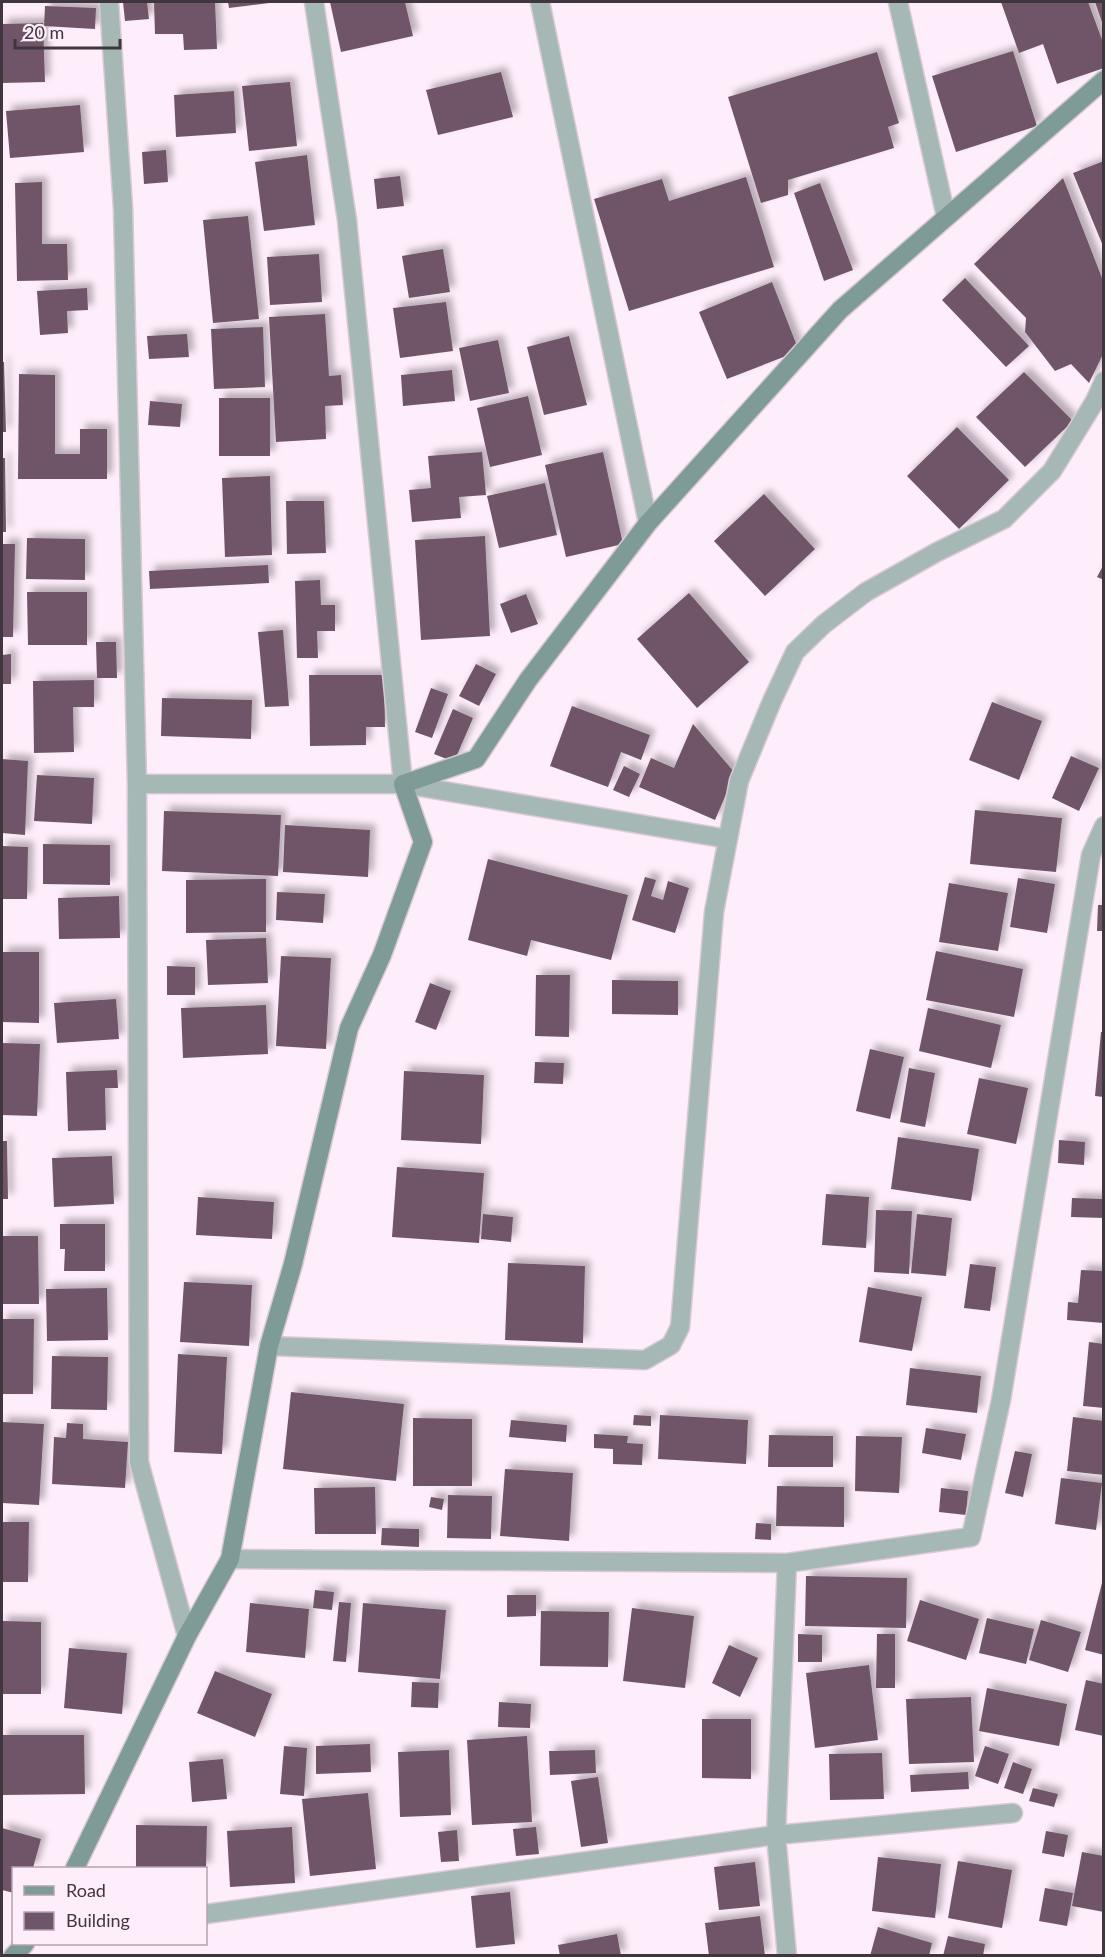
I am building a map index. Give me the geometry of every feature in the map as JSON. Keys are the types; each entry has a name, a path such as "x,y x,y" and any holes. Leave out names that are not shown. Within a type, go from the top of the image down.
{"street":[{"path":"109,2 123,208 137,784 139,1462 187,1636"},
{"path":"76,1867 187,1636 230,1559 269,1346 293,1264 349,1028 382,955 423,842 403,784 347,220 314,2"},
{"path":"540,2 648,523"},
{"path":"898,2 946,217"},
{"path":"403,784 476,759 528,680 648,523 840,310 1104,80"},
{"path":"269,1346 645,1360 671,1345 680,1327 714,912 739,782 795,652 824,624 866,592 937,552 1004,519 1052,471 1095,401 1104,381"},
{"path":"137,784 403,784 728,839"},
{"path":"230,1559 787,1563 971,1537 1003,1389 1091,855 1104,826"},
{"path":"787,1563 776,1835 787,1956"},
{"path":"207,1914 776,1835 1013,1813"},
{"path":"13,1956 24,1945"}],"building":[{"path":"123,2 147,2 149,19 125,21"},
{"path":"154,2 215,2 217,49 184,50 183,34 155,34"},
{"path":"228,2 269,2 269,3 229,8"},
{"path":"330,2 405,2 413,36 341,52"},
{"path":"1001,2 1088,2 1104,45 1104,68 1057,84 1043,44 1019,53"},
{"path":"1095,2 1104,2 1104,25 1103,25"},
{"path":"45,6 96,8 95,29 44,26"},
{"path":"43,23 45,82 2,83 2,24"},
{"path":"1013,51 1037,126 956,152 932,76"},
{"path":"877,52 899,123 888,127 894,148 788,180 788,195 761,203 728,97"},
{"path":"501,72 513,117 438,135 426,90"},
{"path":"290,82 297,146 249,151 242,86"},
{"path":"234,91 236,133 176,137 174,95"},
{"path":"80,105 84,152 10,158 6,111"},
{"path":"166,150 168,182 144,184 142,152"},
{"path":"307,155 315,225 264,231 255,162"},
{"path":"1104,161 1104,246 1103,246 1073,173"},
{"path":"400,176 404,206 377,209 374,179"},
{"path":"746,177 774,267 629,311 594,199 662,179 669,201"},
{"path":"1063,178 1104,283 1104,352 1089,383 1071,364 1055,371 1025,332 1026,318 974,264"},
{"path":"42,182 42,244 67,244 68,280 17,281 15,183"},
{"path":"820,183 853,270 824,281 794,193"},
{"path":"248,216 259,319 213,323 203,220"},
{"path":"443,249 450,292 409,298 402,256"},
{"path":"319,254 322,302 270,305 267,257"},
{"path":"965,278 1029,346 1006,367 942,300"},
{"path":"772,282 799,351 727,379 699,312"},
{"path":"87,288 88,310 67,311 68,333 40,335 37,291"},
{"path":"446,302 453,351 400,358 393,308"},
{"path":"325,314 329,376 341,375 343,405 325,406 326,439 276,442 269,317"},
{"path":"263,327 265,387 214,389 211,329"},
{"path":"187,334 189,357 149,359 147,336"},
{"path":"569,336 587,405 544,415 527,347"},
{"path":"498,340 509,393 470,401 459,348"},
{"path":"2,362 4,362 6,432 2,432"},
{"path":"452,370 455,401 403,406 401,375"},
{"path":"1024,372 1073,421 1025,467 976,417"},
{"path":"19,374 55,375 55,454 80,454 80,429 107,429 107,479 18,479"},
{"path":"528,396 542,455 490,467 477,408"},
{"path":"219,398 270,398 270,456 219,456"},
{"path":"150,401 182,404 180,427 148,425"},
{"path":"957,427 1009,480 959,529 907,476"},
{"path":"482,452 486,495 459,497 461,518 412,522 409,490 431,488 428,456"},
{"path":"603,452 623,544 566,557 545,465"},
{"path":"2,458 5,458 6,532 2,532"},
{"path":"270,476 272,555 225,557 222,478"},
{"path":"545,483 557,535 499,548 487,496"},
{"path":"764,494 815,549 765,596 714,541"},
{"path":"286,501 324,501 326,553 287,554"},
{"path":"485,536 490,636 421,640 415,540"},
{"path":"27,538 85,539 85,580 26,579"},
{"path":"2,544 15,544 13,637 2,637"},
{"path":"1104,564 1104,580 1097,577"},
{"path":"268,565 269,583 150,589 149,571"},
{"path":"320,580 321,605 335,605 335,631 317,631 318,658 297,658 295,581"},
{"path":"27,592 87,592 87,645 28,645"},
{"path":"689,593 749,662 697,708 637,639"},
{"path":"526,594 538,624 511,633 500,604"},
{"path":"283,630 289,706 265,707 258,632"},
{"path":"96,642 116,642 117,678 97,678"},
{"path":"11,654 11,684 2,684 2,655"},
{"path":"476,664 496,674 479,706 459,696"},
{"path":"309,675 384,675 385,727 366,727 366,745 310,746"},
{"path":"94,680 94,707 73,707 74,752 34,753 33,681"},
{"path":"431,688 448,694 432,738 415,732"},
{"path":"162,698 252,700 251,739 161,736"},
{"path":"992,702 1042,721 1019,780 969,760"},
{"path":"572,706 650,735 641,760 621,752 608,787 550,766"},
{"path":"453,709 473,718 454,762 434,754"},
{"path":"693,724 735,773 715,820 639,787 651,758 674,768"},
{"path":"1071,756 1099,768 1079,811 1052,798"},
{"path":"2,759 28,761 25,835 2,833"},
{"path":"624,766 640,774 629,797 613,790"},
{"path":"37,775 94,778 92,824 34,821"},
{"path":"975,810 1062,818 1056,872 970,864"},
{"path":"164,811 281,815 278,876 162,871"},
{"path":"285,825 370,830 368,877 283,872"},
{"path":"43,844 110,845 110,885 43,884"},
{"path":"2,846 28,847 27,899 2,899"},
{"path":"488,859 628,895 611,960 531,940 527,956 468,940"},
{"path":"645,877 656,880 651,896 663,900 668,881 689,888 675,933 632,920"},
{"path":"1018,878 1055,884 1047,933 1010,927"},
{"path":"266,879 266,932 186,933 186,880"},
{"path":"949,883 1008,893 998,951 939,942"},
{"path":"277,892 325,894 323,923 276,920"},
{"path":"119,896 120,938 59,939 58,898"},
{"path":"1098,905 1104,905 1104,931 1097,931"},
{"path":"266,938 268,983 208,985 206,940"},
{"path":"936,951 1023,969 1014,1017 926,1000"},
{"path":"2,952 39,952 39,1023 2,1022"},
{"path":"281,956 331,958 326,1049 276,1046"},
{"path":"167,966 195,967 195,995 167,995"},
{"path":"536,975 570,975 569,1037 535,1036"},
{"path":"612,980 678,981 678,1015 612,1014"},
{"path":"430,983 451,991 436,1030 415,1022"},
{"path":"116,999 119,1039 57,1043 54,1003"},
{"path":"266,1005 268,1054 183,1058 181,1008"},
{"path":"928,1008 1001,1025 991,1068 919,1051"},
{"path":"1101,1032 1104,1032 1104,1097 1095,1096"},
{"path":"2,1043 40,1044 37,1116 2,1115"},
{"path":"870,1049 904,1057 890,1119 856,1111"},
{"path":"535,1062 564,1063 563,1084 534,1083"},
{"path":"909,1068 935,1073 925,1127 900,1122"},
{"path":"117,1070 118,1088 105,1088 106,1130 68,1131 66,1072"},
{"path":"404,1071 484,1075 481,1144 401,1140"},
{"path":"979,1078 1028,1088 1016,1144 967,1134"},
{"path":"898,1137 979,1149 971,1201 891,1189"},
{"path":"1059,1140 1085,1142 1084,1165 1058,1163"},
{"path":"2,1141 7,1141 8,1199 2,1199"},
{"path":"112,1156 114,1204 54,1207 52,1158"},
{"path":"397,1167 484,1173 479,1243 392,1237"},
{"path":"826,1194 869,1197 866,1248 822,1245"},
{"path":"198,1197 274,1202 272,1239 196,1235"},
{"path":"1072,1198 1104,1199 1104,1218 1071,1217"},
{"path":"876,1210 912,1211 909,1274 874,1272"},
{"path":"483,1214 513,1217 511,1242 481,1239"},
{"path":"917,1214 952,1218 946,1276 911,1273"},
{"path":"60,1224 105,1224 105,1271 64,1271 65,1249 60,1249"},
{"path":"2,1236 38,1236 39,1304 2,1304"},
{"path":"508,1263 585,1266 583,1343 505,1340"},
{"path":"970,1264 996,1267 990,1311 964,1308"},
{"path":"1081,1270 1104,1271 1104,1323 1067,1320 1068,1302 1078,1303"},
{"path":"184,1282 252,1285 249,1346 180,1342"},
{"path":"868,1287 922,1297 912,1351 859,1342"},
{"path":"107,1288 108,1340 47,1341 46,1289"},
{"path":"2,1319 34,1319 33,1394 2,1394"},
{"path":"1089,1342 1104,1344 1104,1408 1083,1406"},
{"path":"178,1354 227,1357 222,1454 174,1452"},
{"path":"52,1356 108,1357 107,1410 51,1409"},
{"path":"910,1368 981,1376 977,1413 906,1405"},
{"path":"291,1392 404,1404 396,1481 283,1469"},
{"path":"634,1415 651,1416 651,1426 633,1425"},
{"path":"660,1415 748,1420 746,1464 658,1459"},
{"path":"1073,1417 1104,1421 1104,1475 1067,1471"},
{"path":"413,1418 472,1419 472,1486 413,1486"},
{"path":"511,1420 567,1425 566,1442 509,1437"},
{"path":"2,1422 44,1424 39,1505 2,1503"},
{"path":"67,1423 83,1424 83,1439 128,1442 125,1488 52,1484 54,1437 66,1438"},
{"path":"926,1428 966,1434 961,1460 922,1453"},
{"path":"594,1434 628,1436 627,1443 643,1444 642,1465 613,1464 613,1449 594,1448"},
{"path":"769,1435 833,1436 833,1467 768,1467"},
{"path":"856,1436 902,1437 899,1493 855,1491"},
{"path":"1015,1451 1032,1454 1023,1497 1005,1493"},
{"path":"505,1469 573,1473 569,1541 500,1536"},
{"path":"1061,1478 1102,1483 1096,1530 1055,1524"},
{"path":"777,1486 844,1487 844,1527 776,1526"},
{"path":"375,1487 376,1534 315,1534 314,1488"},
{"path":"941,1488 968,1491 966,1515 939,1512"},
{"path":"448,1495 492,1496 491,1539 447,1538"},
{"path":"431,1497 444,1499 442,1510 429,1507"},
{"path":"2,1522 29,1522 28,1582 2,1582"},
{"path":"756,1523 771,1524 771,1540 755,1539"},
{"path":"382,1528 419,1529 419,1547 381,1545"},
{"path":"806,1576 907,1578 906,1628 805,1626"},
{"path":"1102,1583 1104,1584 1104,1655 1085,1650"},
{"path":"315,1590 334,1592 332,1610 313,1608"},
{"path":"507,1595 536,1595 536,1616 507,1617"},
{"path":"920,1600 979,1619 966,1660 907,1641"},
{"path":"339,1602 351,1603 346,1662 333,1661"},
{"path":"250,1603 309,1609 305,1658 246,1652"},
{"path":"363,1603 446,1610 440,1679 358,1672"},
{"path":"632,1608 694,1616 685,1688 623,1681"},
{"path":"541,1611 609,1612 608,1667 540,1666"},
{"path":"987,1618 1034,1629 1026,1664 979,1653"},
{"path":"1041,1620 1081,1632 1068,1672 1029,1660"},
{"path":"2,1621 41,1622 41,1694 2,1694"},
{"path":"798,1634 822,1635 822,1662 798,1662"},
{"path":"877,1634 895,1634 895,1688 876,1688"},
{"path":"729,1645 758,1658 740,1697 712,1683"},
{"path":"69,1648 127,1653 122,1714 64,1708"},
{"path":"869,1665 878,1740 815,1748 806,1673"},
{"path":"215,1671 272,1694 255,1737 197,1713"},
{"path":"1086,1680 1104,1684 1104,1736 1075,1730"},
{"path":"412,1682 439,1683 438,1708 411,1707"},
{"path":"987,1688 1067,1704 1059,1746 979,1731"},
{"path":"971,1697 974,1762 909,1764 906,1699"},
{"path":"499,1702 531,1704 530,1728 498,1727"},
{"path":"702,1719 751,1719 751,1779 702,1778"},
{"path":"2,1735 84,1735 85,1794 2,1795"},
{"path":"527,1736 532,1822 472,1825 467,1740"},
{"path":"370,1744 371,1772 316,1774 316,1746"},
{"path":"284,1746 307,1748 304,1796 280,1794"},
{"path":"985,1746 1009,1754 998,1784 975,1776"},
{"path":"449,1750 451,1815 400,1817 398,1752"},
{"path":"595,1750 596,1773 550,1775 549,1751"},
{"path":"882,1753 884,1799 830,1800 829,1754"},
{"path":"223,1759 227,1799 192,1802 189,1762"},
{"path":"1013,1762 1032,1769 1023,1794 1004,1788"},
{"path":"968,1772 969,1789 911,1792 910,1775"},
{"path":"598,1777 608,1843 581,1847 571,1781"},
{"path":"1033,1788 1058,1794 1054,1807 1029,1801"},
{"path":"368,1793 376,1869 310,1876 302,1799"},
{"path":"136,1825 207,1826 206,1867 136,1867"},
{"path":"292,1827 295,1883 230,1887 227,1831"},
{"path":"536,1827 539,1854 516,1856 513,1829"},
{"path":"2,1828 41,1839 33,1867 12,1867 12,1892 2,1890"},
{"path":"457,1830 459,1861 441,1862 438,1832"},
{"path":"1046,1831 1068,1835 1064,1857 1042,1853"},
{"path":"1082,1852 1104,1856 1104,1912 1072,1906"},
{"path":"878,1857 941,1864 935,1918 872,1911"},
{"path":"958,1861 1012,1870 1002,1928 948,1918"},
{"path":"755,1862 760,1906 719,1910 714,1867"},
{"path":"1045,1888 1073,1893 1067,1926 1039,1921"},
{"path":"510,1892 515,1944 476,1948 471,1896"},
{"path":"760,1916 765,1956 709,1956 705,1923"},
{"path":"878,1927 932,1943 929,1956 870,1956"},
{"path":"617,1934 621,1956 560,1956 558,1945"},
{"path":"948,1936 985,1944 983,1956 943,1956"}]}
